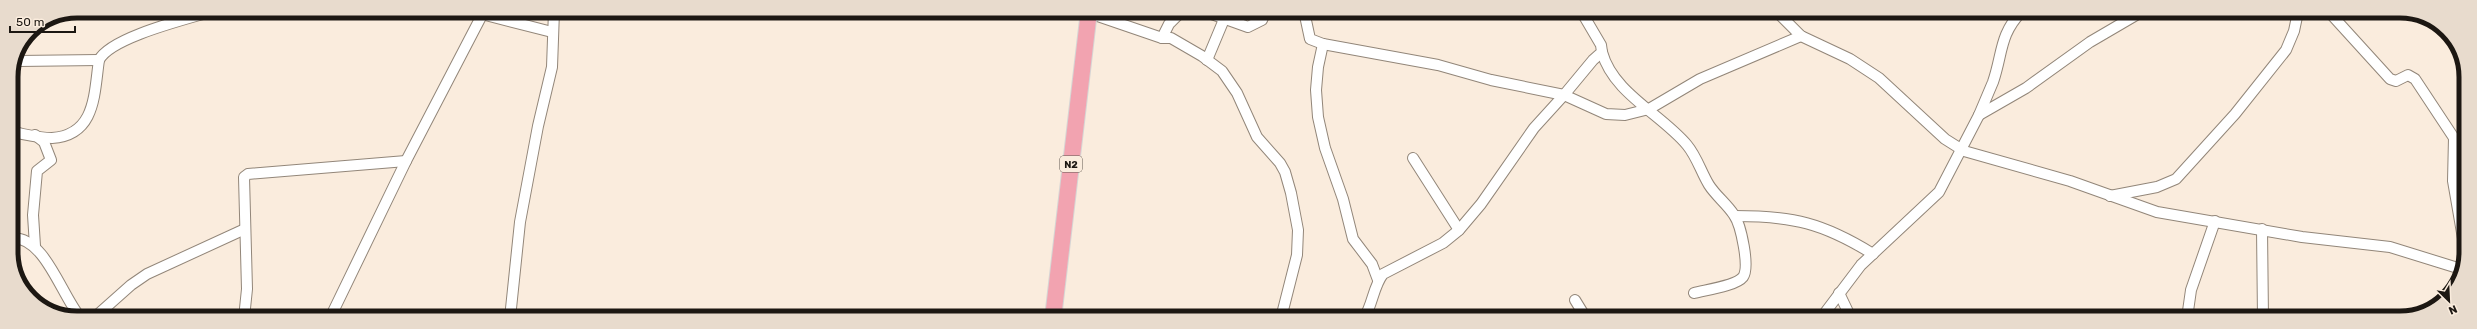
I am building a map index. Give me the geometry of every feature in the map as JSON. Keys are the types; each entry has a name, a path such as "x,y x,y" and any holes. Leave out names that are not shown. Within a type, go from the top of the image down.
{"main road":[{"name":"N2","path":"1054,311 1088,18"}],"street":[{"path":"18,133 50,138 72,134 82,126 89,114 99,60 107,49 126,40 192,18"},
{"path":"333,311 406,161 480,18"},
{"path":"494,18 552,32"},
{"path":"511,311 520,222 538,126 552,67 553,18"},
{"path":"1106,18 1162,38 1171,38 1208,60 1230,81 1257,137 1280,163 1285,172 1292,193 1298,230 1297,255 1283,311"},
{"path":"1162,38 1169,24 1175,18"},
{"path":"1208,60 1225,18"},
{"path":"1227,18 1248,27 1262,20 1263,18"},
{"path":"1306,18 1310,39 1323,44 1438,65 1491,80 1564,95 1606,114 1625,115 1649,109 1700,79 1801,36"},
{"path":"1584,18 1601,45 1602,52 1609,69 1620,84 1687,144 1709,185 1735,216 1739,227 1746,268 1743,277 1736,282 1694,293"},
{"path":"1783,18 1801,36 1864,67 1880,78 1945,139 1959,149 2070,182 2157,212 2262,230 2390,247 2457,268"},
{"path":"1826,311 1861,265 1939,192 1959,149 1979,115 1995,77 2001,43 2016,18"},
{"path":"1979,115 2026,88 2090,42 2132,18"},
{"path":"2110,196 2157,187 2176,179 2235,114 2286,50 2294,31 2297,18"},
{"path":"2334,18 2390,79 2396,81 2408,75 2415,79 2451,130 2455,142 2453,181 2459,216"},
{"path":"1323,44 1316,83 1318,117 1325,148 1343,199 1353,239 1372,264 1378,280 1369,311"},
{"path":"1378,280 1392,268 1443,243 1459,230 1481,204 1534,128 1564,95 1592,60 1602,52"},
{"path":"20,61 99,60"},
{"path":"35,135 44,142 51,160 37,171 33,215 35,246"},
{"path":"1413,158 1459,230"},
{"path":"245,311 247,289 242,180 248,174 406,161"},
{"path":"1735,216 1775,216 1815,224 1844,236 1873,254"},
{"path":"2188,311 2191,290 2215,221"},
{"path":"103,311 131,285 147,274 245,229"},
{"path":"2262,230 2263,311"},
{"path":"18,238 22,238 35,246 76,311"},
{"path":"1839,292 1848,311"},
{"path":"1575,300 1582,311"}]}
